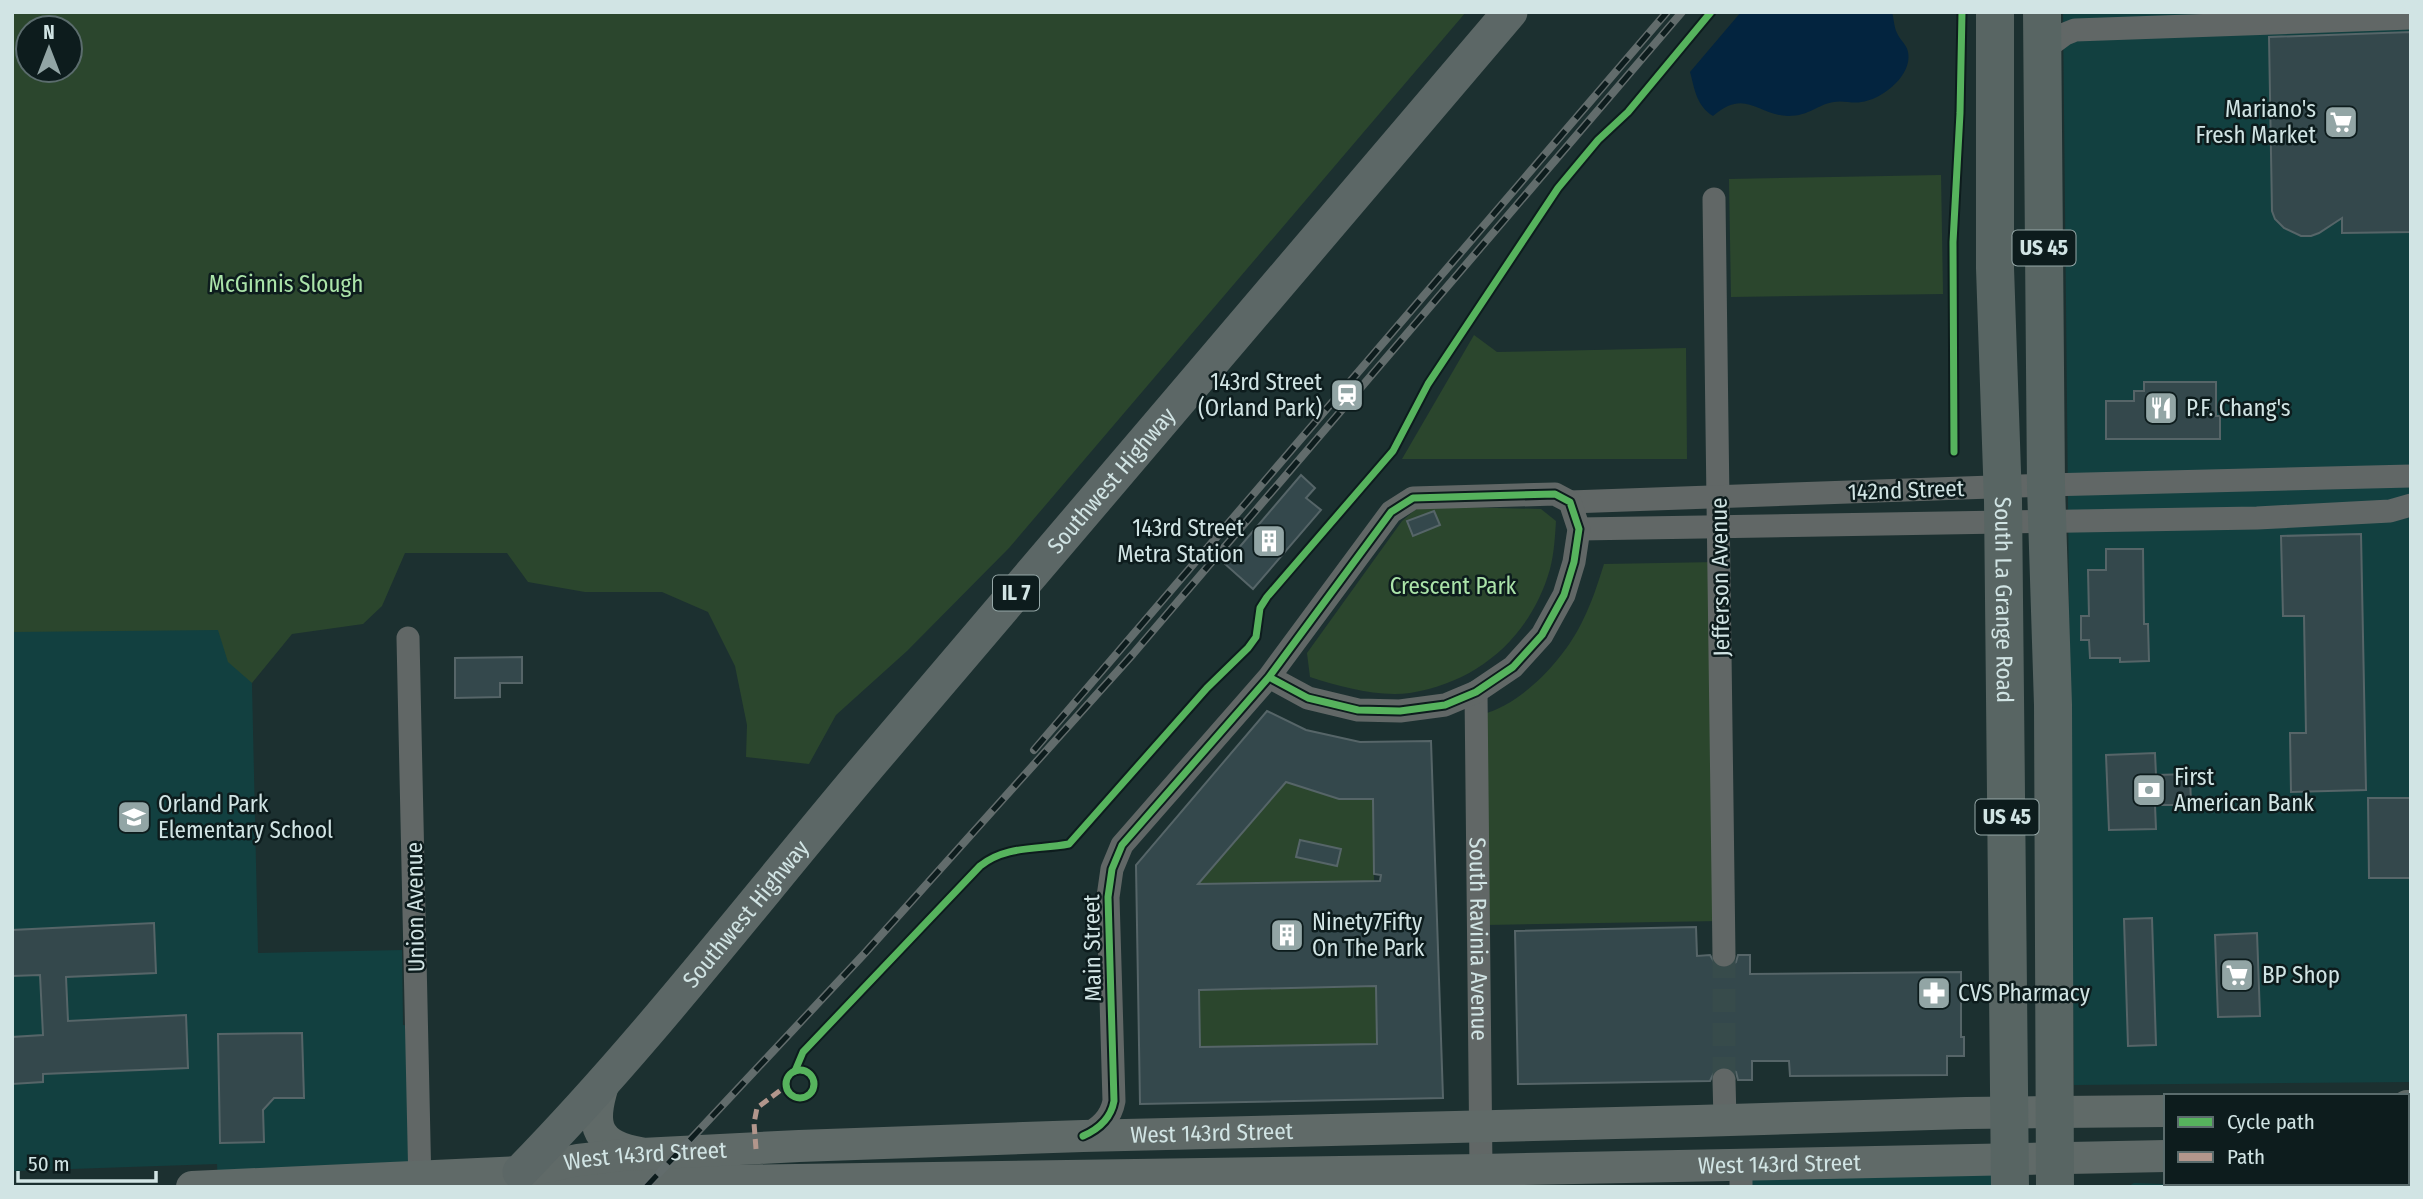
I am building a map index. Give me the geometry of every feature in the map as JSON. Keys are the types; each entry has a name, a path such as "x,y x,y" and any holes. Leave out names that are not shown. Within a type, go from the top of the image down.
{"highway":[{"name":"South La Grange Road","path":"1995,12 1995,268 2003,504 2010,1173"},
{"name":"South La Grange Road","path":"2042,12 2047,502 2053,705 2055,1172"}],"main road":[{"name":"Southwest Highway","path":"520,1172 605,1079 1510,12"},
{"path":"605,1079 596,1108 597,1125 606,1139 619,1148 649,1154"},
{"name":"West 143rd Street","path":"520,1172 578,1160 799,1146 2011,1112 2164,1111"},
{"name":"West 143rd Street","path":"520,1172 592,1182 800,1183 2010,1173 2055,1172 2164,1156"},
{"path":"192,1187 419,1181 520,1172"}],"street":[{"path":"2042,51 2075,30 2411,18"},
{"name":"Jefferson Avenue","path":"1714,199 1724,955"},
{"name":"142nd Street","path":"1579,529 1720,526 2411,477"},
{"name":"Main Street","path":"1083,1136 1100,1126 1109,1116 1114,1093 1108,897 1112,869 1122,845 1269,677 1391,512 1413,498 1555,495 1570,502"},
{"name":"142nd Street","path":"1570,502 1719,498 2003,504 2047,502 2257,518 2390,511 2411,505"},
{"path":"1269,677 1308,698 1358,710 1400,710 1445,705 1476,692 1513,667 1542,635 1564,595 1574,562 1579,529 1570,502"},
{"name":"Union Avenue","path":"408,639 419,1181"},
{"name":"South Ravinia Avenue","path":"1476,692 1481,1178"},
{"path":"1724,1080 1725,1121"},
{"path":"1114,1093 1121,1120 1135,1129 1155,1134"},
{"path":"799,1146 800,1183"}],"shaded area":[{"path":"1741,12 1892,12 1898,36 1908,52 1906,69 1894,85 1869,100 1834,102 1802,114 1788,116 1743,103 1724,108 1713,116 1700,102 1690,72"},
{"path":"2063,12 2241,12 2241,33 2411,28 2411,1082 2074,1085"},
{"name":"Orland Park Elementary School","path":"250,596 258,953 402,950 403,1025 414,1026 417,1174 218,1183 217,1164 12,1171 12,599"},
{"path":"2005,1163 2005,1187 1745,1187 1745,1168"},
{"path":"2411,1169 2411,1187 2127,1187 2134,1183 2409,1185"}],"green space":[{"name":"McGinnis Slough","path":"12,12 1466,12 1009,548 907,651 836,715 809,764 746,757 747,725 735,666 708,612 662,592 585,592 528,582 507,553 405,553 382,606 363,624 292,634 252,683 228,662 218,630 12,632"},
{"path":"1941,175 1943,294 1731,297 1729,179"},
{"path":"1474,335 1497,352 1686,348 1687,459 1402,459"},
{"name":"Crescent Park","path":"1416,509 1541,509 1556,521 1550,569 1530,615 1516,635 1480,667 1435,687 1410,693 1347,688 1310,677 1307,653 1402,521"},
{"path":"1718,562 1720,921 1486,925 1483,714 1498,709 1528,690 1566,649 1583,620 1604,564"},
{"path":"1286,782 1339,799 1373,799 1374,881 1198,884"},
{"path":"1376,986 1377,1044 1200,1047 1199,990"}],"building":[{"name":"Mariano's Fresh Market","path":"2411,32 2411,232 2342,233 2342,218 2311,236 2301,236 2284,228 2275,219 2272,211 2269,37"},
{"name":"P.F. Chang's","path":"2144,382 2216,382 2216,416 2220,416 2220,439 2106,439 2106,401 2134,401 2134,391 2144,391"},
{"name":"143rd Street Metra Station","path":"1301,475 1315,488 1306,498 1321,510 1253,589 1225,564"},
{"path":"1434,511 1440,525 1413,536 1407,521"},
{"path":"2361,534 2366,790 2291,792 2290,733 2306,733 2304,616 2283,616 2281,536"},
{"path":"2106,549 2143,549 2144,624 2148,624 2149,661 2120,662 2120,658 2090,658 2089,640 2081,640 2081,616 2089,616 2088,570 2106,570"},
{"path":"522,657 522,683 500,683 500,697 455,698 455,658"},
{"name":"Ninety7Fifty On The Park","path":"1267,711 1306,730 1360,742 1431,741 1443,1098 1140,1104 1136,865","holes":["1286,782 1339,799 1373,799 1374,874 1381,875 1380,881 1198,884","1376,986 1377,1044 1200,1047 1199,990"]},
{"name":"First American Bank","path":"2155,753 2156,775 2190,774 2191,805 2155,805 2156,829 2109,830 2106,755"},
{"path":"2368,798 2411,798 2411,878 2369,878"},
{"name":"Ninety7Fifty On The Park","path":"1300,840 1341,849 1337,866 1296,857"},
{"path":"2152,918 2156,1045 2128,1046 2124,919"},
{"path":"154,923 156,973 66,977 68,1021 186,1015 188,1068 43,1074 43,1082 12,1084 12,1037 43,1035 40,975 12,976 12,930"},
{"path":"1696,927 1697,956 1710,955 1717,967 1725,969 1736,962 1738,955 1750,955 1750,974 1961,972 1961,1037 1964,1037 1964,1056 1947,1056 1947,1075 1790,1076 1789,1061 1752,1061 1752,1080 1738,1080 1736,1072 1724,1066 1716,1068 1710,1081 1518,1084 1515,931"},
{"name":"BP Shop","path":"2257,933 2260,1016 2218,1017 2215,935"},
{"path":"302,1033 304,1098 274,1098 263,1110 264,1142 220,1143 218,1034"}],"tunnel":[{"path":"1724,955 1724,1080"}],"railway":[{"path":"1034,750 1667,12"},
{"path":"646,1187 865,953 1133,654 1682,12"}],"marked path":[{"path":"756,1149 754,1123 757,1108 786,1086"}],"cycle path":[{"path":"795,1071 803,1052 980,866 1011,851 1069,844 1207,688 1248,648 1256,637 1260,608 1267,597 1393,451 1428,384 1558,188 1598,140 1628,112 1711,12"},
{"path":"1954,452 1953,242 1962,12"},
{"path":"1083,1136 1103,1122 1114,1101 1108,897 1112,869 1122,845 1269,677 1391,512 1413,498 1555,494 1570,502 1579,529 1574,562 1564,595 1542,635 1513,667 1476,692 1445,705 1400,711 1358,710 1308,698 1269,677"},
{"path":"800,1070 810,1074 814,1084 810,1094 800,1098 790,1094 786,1084 790,1074 800,1070"}],"place":[{"name":"Mariano's Fresh Market","path":"2341,122"},
{"name":"143rd Street (Orland Park)","path":"1347,395"},
{"name":"P.F. Chang's","path":"2161,408"},
{"name":"143rd Street Metra Station","path":"1269,541"},
{"name":"First American Bank","path":"2149,790"},
{"name":"Orland Park Elementary School","path":"134,817"},
{"name":"Ninety7Fifty On The Park","path":"1287,935"},
{"name":"BP Shop","path":"2237,975"},
{"name":"CVS Pharmacy","path":"1934,993"}]}
